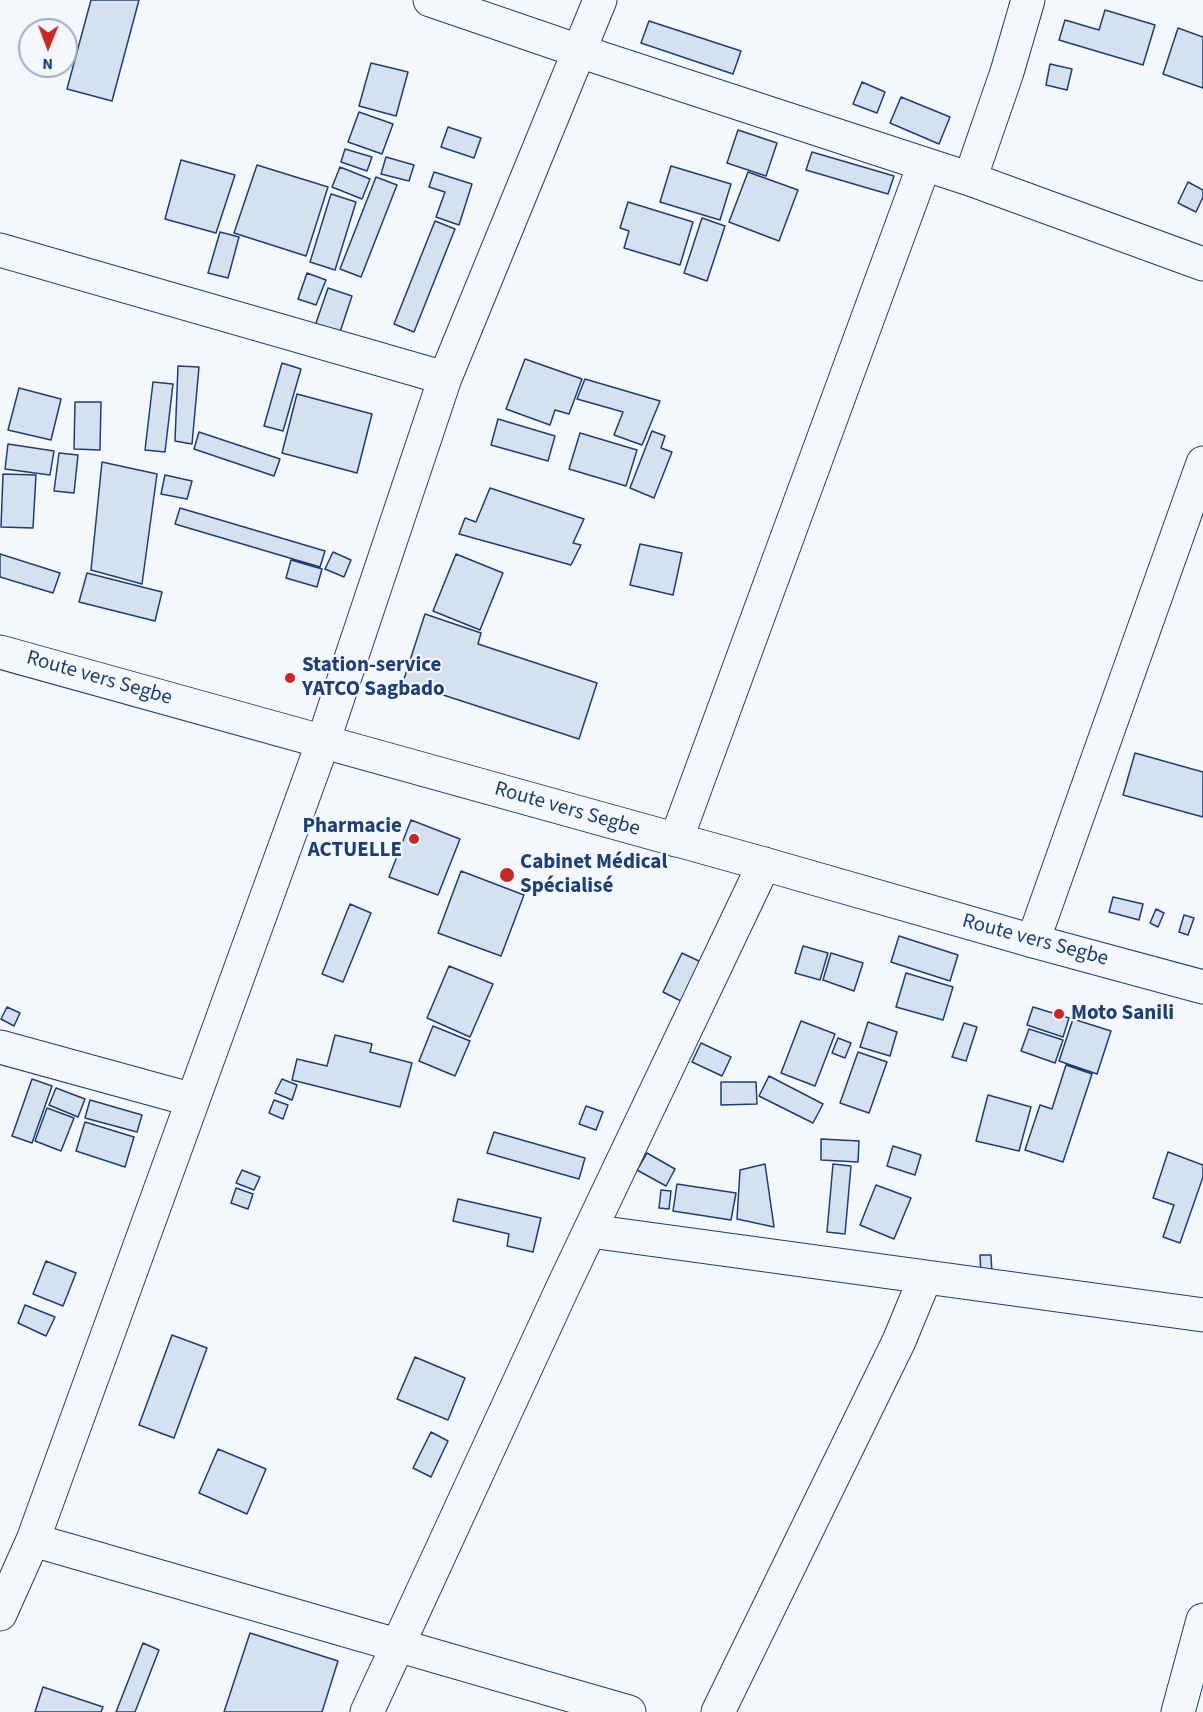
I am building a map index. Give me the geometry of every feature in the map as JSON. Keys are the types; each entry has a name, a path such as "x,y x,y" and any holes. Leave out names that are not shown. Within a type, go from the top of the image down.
{"street":[{"path":"430,0 970,179 1203,264"},
{"path":"0,1614 33,1540 323,742 445,378 600,0"},
{"path":"970,179 1007,72 1028,0"},
{"path":"676,840 924,165"},
{"path":"0,250 445,378"},
{"path":"1033,941 1203,464"},
{"name":"Route vers Segbe","path":"0,652 1203,987"},
{"path":"367,1712 590,1231 764,864"},
{"path":"0,1047 193,1100"},
{"path":"590,1231 1203,1315"},
{"path":"718,1712 899,1341 925,1278"},
{"path":"33,1540 629,1712"},
{"path":"1178,1712 1203,1620"}],"building":[{"path":"91,0 139,0 112,101 67,89 70,78 78,78 78,48"},
{"path":"1105,10 1155,25 1143,65 1059,40 1065,20 1099,30"},
{"path":"649,21 741,51 733,74 641,43"},
{"path":"1178,28 1203,37 1203,88 1163,74"},
{"path":"371,63 408,72 396,116 359,106"},
{"path":"1050,64 1072,69 1067,90 1046,85"},
{"path":"862,82 885,92 877,113 853,104"},
{"path":"901,97 950,117 939,144 890,123"},
{"path":"359,112 393,124 382,154 348,142"},
{"path":"448,127 481,138 474,158 441,147"},
{"path":"738,130 777,143 766,176 727,163"},
{"path":"345,149 372,157 367,171 341,162"},
{"path":"812,152 894,176 888,194 806,170"},
{"path":"386,157 414,165 409,181 381,174"},
{"path":"181,160 235,175 216,233 165,219"},
{"path":"257,165 328,187 306,256 234,233"},
{"path":"671,166 731,184 720,220 660,202"},
{"path":"340,167 370,179 362,199 332,187"},
{"path":"434,172 472,184 459,225 436,217 445,192 429,187"},
{"path":"748,172 798,190 779,241 729,222"},
{"path":"376,177 397,185 361,277 340,269"},
{"path":"1188,182 1203,190 1203,197 1196,212 1178,203"},
{"path":"331,194 356,202 335,270 310,262"},
{"path":"628,202 693,222 680,265 624,248 629,231 620,228"},
{"path":"702,218 725,226 707,281 684,273"},
{"path":"435,221 455,229 414,332 394,324"},
{"path":"220,232 239,237 228,278 208,273"},
{"path":"307,273 326,280 316,305 298,299"},
{"path":"328,288 352,296 339,335 315,326"},
{"path":"525,359 582,379 569,414 555,410 550,425 506,409"},
{"path":"282,363 301,369 283,431 264,426"},
{"path":"178,366 199,367 192,444 175,441"},
{"path":"585,379 660,401 642,445 614,435 623,412 577,399"},
{"path":"153,382 173,384 165,452 145,450"},
{"path":"19,388 61,399 51,440 8,430"},
{"path":"297,394 372,414 357,473 282,453"},
{"path":"75,402 101,402 100,450 74,449"},
{"path":"498,419 555,436 548,461 491,445"},
{"path":"652,431 665,436 661,448 672,452 654,498 630,488"},
{"path":"199,432 280,459 274,476 194,449"},
{"path":"580,433 637,450 626,486 569,469"},
{"path":"8,444 54,451 50,475 5,469"},
{"path":"59,453 78,455 74,493 54,491"},
{"path":"102,462 157,474 142,584 91,570"},
{"path":"3,474 36,475 33,528 1,527"},
{"path":"165,475 192,481 187,499 161,494"},
{"path":"490,488 584,519 573,543 581,545 571,565 459,534 465,518 476,522"},
{"path":"180,508 325,551 320,567 175,524"},
{"path":"640,544 682,553 673,595 630,585"},
{"path":"333,552 351,560 344,577 325,569"},
{"path":"0,554 60,573 53,593 0,577"},
{"path":"456,554 503,573 480,630 433,611"},
{"path":"291,560 322,569 317,587 286,578"},
{"path":"87,573 162,592 155,621 79,602"},
{"path":"425,614 481,633 478,644 597,683 579,739 403,682"},
{"path":"1135,753 1203,772 1203,817 1123,795"},
{"path":"411,820 460,839 438,895 389,877"},
{"path":"461,871 524,895 501,956 438,933"},
{"path":"1113,897 1143,904 1139,920 1109,912"},
{"path":"350,904 371,913 343,982 322,974"},
{"path":"1156,909 1164,913 1158,927 1150,923"},
{"path":"1184,915 1194,918 1188,935 1179,932"},
{"path":"899,936 958,955 950,981 891,962"},
{"path":"803,946 828,953 820,980 795,973"},
{"path":"682,953 703,963 683,1002 663,992"},
{"path":"831,953 863,963 854,991 823,980"},
{"path":"449,966 493,984 470,1037 427,1018"},
{"path":"906,973 953,987 943,1020 896,1007"},
{"path":"7,1007 20,1013 14,1026 1,1019"},
{"path":"1033,1007 1069,1018 1063,1037 1027,1025"},
{"path":"1073,1019 1111,1031 1097,1074 1059,1061"},
{"path":"801,1021 835,1034 815,1086 781,1073"},
{"path":"868,1022 897,1032 890,1056 860,1047"},
{"path":"964,1023 977,1027 966,1061 952,1057"},
{"path":"433,1026 470,1041 455,1076 419,1061"},
{"path":"1029,1029 1063,1040 1055,1063 1021,1051"},
{"path":"335,1035 372,1044 370,1052 412,1063 400,1107 292,1080 297,1059 327,1066"},
{"path":"838,1038 851,1043 845,1058 832,1053"},
{"path":"701,1043 731,1057 722,1076 692,1062"},
{"path":"858,1052 887,1062 869,1113 840,1103"},
{"path":"1066,1065 1092,1074 1063,1162 1025,1150 1040,1105 1052,1109"},
{"path":"769,1076 823,1104 813,1123 759,1096"},
{"path":"32,1079 52,1086 32,1143 12,1136"},
{"path":"282,1079 297,1085 292,1100 275,1093"},
{"path":"721,1082 756,1082 757,1104 721,1105"},
{"path":"56,1088 85,1099 78,1117 49,1105"},
{"path":"988,1095 1031,1107 1019,1151 976,1141"},
{"path":"90,1100 142,1115 137,1132 85,1118"},
{"path":"274,1100 288,1105 283,1119 269,1113"},
{"path":"586,1106 603,1112 596,1130 579,1124"},
{"path":"47,1108 74,1118 61,1151 35,1141"},
{"path":"85,1122 134,1137 125,1167 76,1151"},
{"path":"494,1132 585,1158 579,1179 487,1153"},
{"path":"821,1139 859,1141 858,1162 821,1160"},
{"path":"893,1146 921,1155 915,1175 887,1166"},
{"path":"1168,1152 1203,1165 1203,1177 1180,1243 1163,1237 1174,1205 1153,1198"},
{"path":"647,1153 675,1169 666,1186 637,1170"},
{"path":"765,1164 774,1227 737,1219 740,1170"},
{"path":"833,1164 851,1166 845,1234 827,1232"},
{"path":"242,1170 260,1177 254,1190 236,1183"},
{"path":"677,1184 736,1193 731,1220 673,1211"},
{"path":"876,1185 911,1198 894,1239 860,1225"},
{"path":"236,1188 253,1194 248,1209 231,1203"},
{"path":"661,1190 671,1191 669,1209 659,1208"},
{"path":"458,1199 541,1218 533,1252 507,1246 509,1234 453,1221"},
{"path":"980,1255 991,1255 992,1275 981,1276"},
{"path":"46,1261 76,1273 63,1306 33,1294"},
{"path":"25,1305 55,1317 46,1336 18,1323"},
{"path":"172,1335 207,1348 174,1438 139,1425"},
{"path":"415,1357 465,1378 448,1420 397,1399"},
{"path":"431,1432 448,1441 431,1477 413,1468"},
{"path":"218,1449 266,1469 247,1514 199,1493"},
{"path":"250,1633 338,1661 322,1712 224,1712"},
{"path":"143,1643 159,1650 135,1712 116,1712"},
{"path":"43,1687 103,1707 101,1712 35,1712"}],"place":[{"name":"Station-service YATCO Sagbado","path":"290,678"},
{"name":"Pharmacie ACTUELLE","path":"414,839"},
{"name":"Cabinet Médical Spécialisé","path":"507,875"},
{"name":"Moto Sanili","path":"1059,1014"}]}
